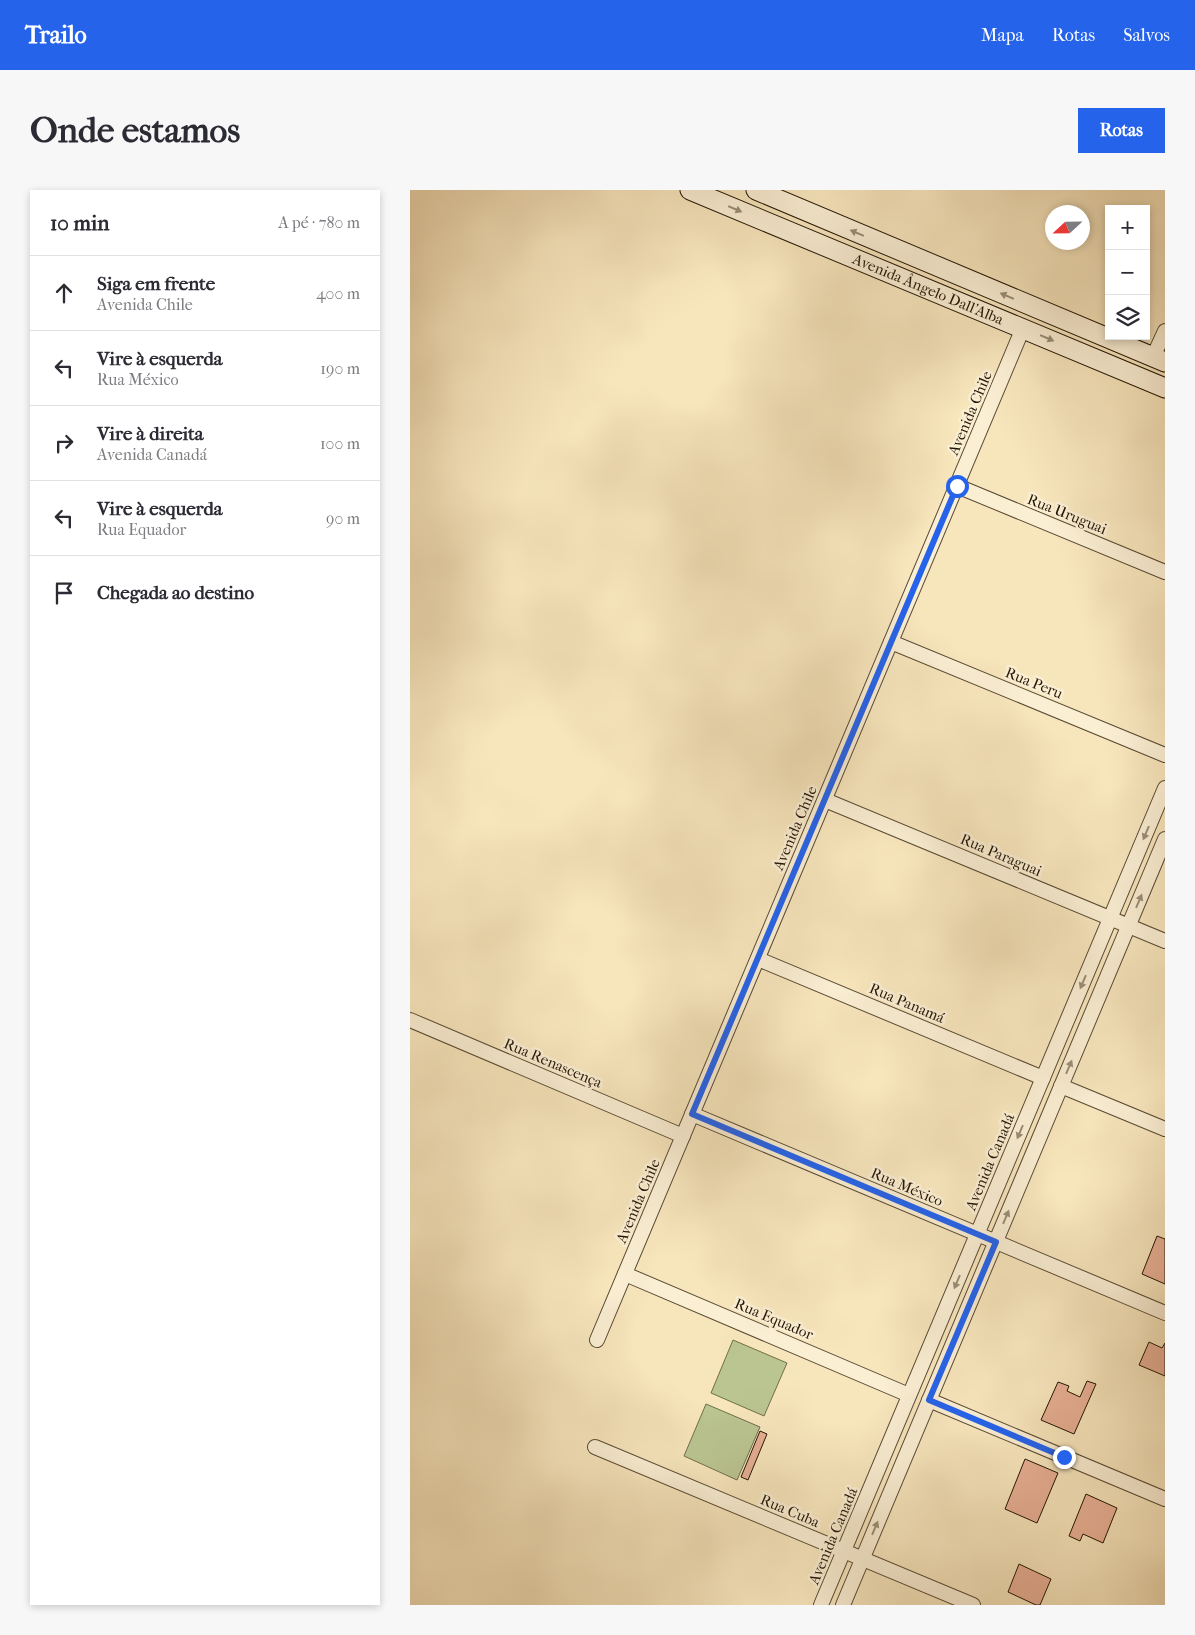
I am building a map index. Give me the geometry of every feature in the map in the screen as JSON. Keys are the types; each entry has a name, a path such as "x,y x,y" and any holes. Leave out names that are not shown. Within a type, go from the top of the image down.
{"main road":[{"name":"Avenida Ângelo Dall'Alba","path":"690,190 1165,388"},
{"name":"Avenida Ângelo Dall'Alba","path":"756,190 1159,359"}],"street":[{"name":"Avenida Chile","path":"597,1340 1023,328"},
{"path":"1159,359 1165,330"},
{"name":"Rua Uruguai","path":"957,486 1165,572"},
{"name":"Rua Peru","path":"891,642 1165,755"},
{"name":"Avenida Canadá","path":"821,1605 1165,788"},
{"name":"Rua Paraguai","path":"825,800 1165,941"},
{"path":"843,1605 1165,839"},
{"name":"Rua Panamá","path":"758,958 1043,1078"},
{"name":"Rua Renascença","path":"410,1020 683,1136"},
{"path":"1061,1086 1165,1129"},
{"name":"Rua México","path":"692,1114 1165,1313"},
{"name":"Rua Equador","path":"625,1274 910,1395"},
{"path":"929,1400 1165,1500"},
{"name":"Rua Cuba","path":"595,1447 973,1605"}],"green space":[{"path":"733,1340 787,1363 764,1416 711,1393"},
{"path":"706,1404 760,1427 737,1480 684,1456"}],"building":[{"path":"1157,1236 1165,1239 1165,1284 1142,1274"},
{"path":"1149,1342 1162,1348 1165,1343 1165,1376 1139,1365"},
{"path":"1087,1381 1096,1384 1074,1434 1041,1420 1058,1382 1069,1386 1067,1391 1080,1397"},
{"path":"760,1431 767,1434 748,1480 741,1477"},
{"path":"1025,1459 1058,1473 1037,1523 1005,1509"},
{"path":"1086,1494 1117,1508 1103,1543 1083,1534 1080,1541 1069,1536"},
{"path":"1019,1564 1051,1579 1040,1605 1036,1605 1008,1592"}],"route":[{"path":"957,486 692,1114 996,1242 929,1400 1064,1457"}]}
